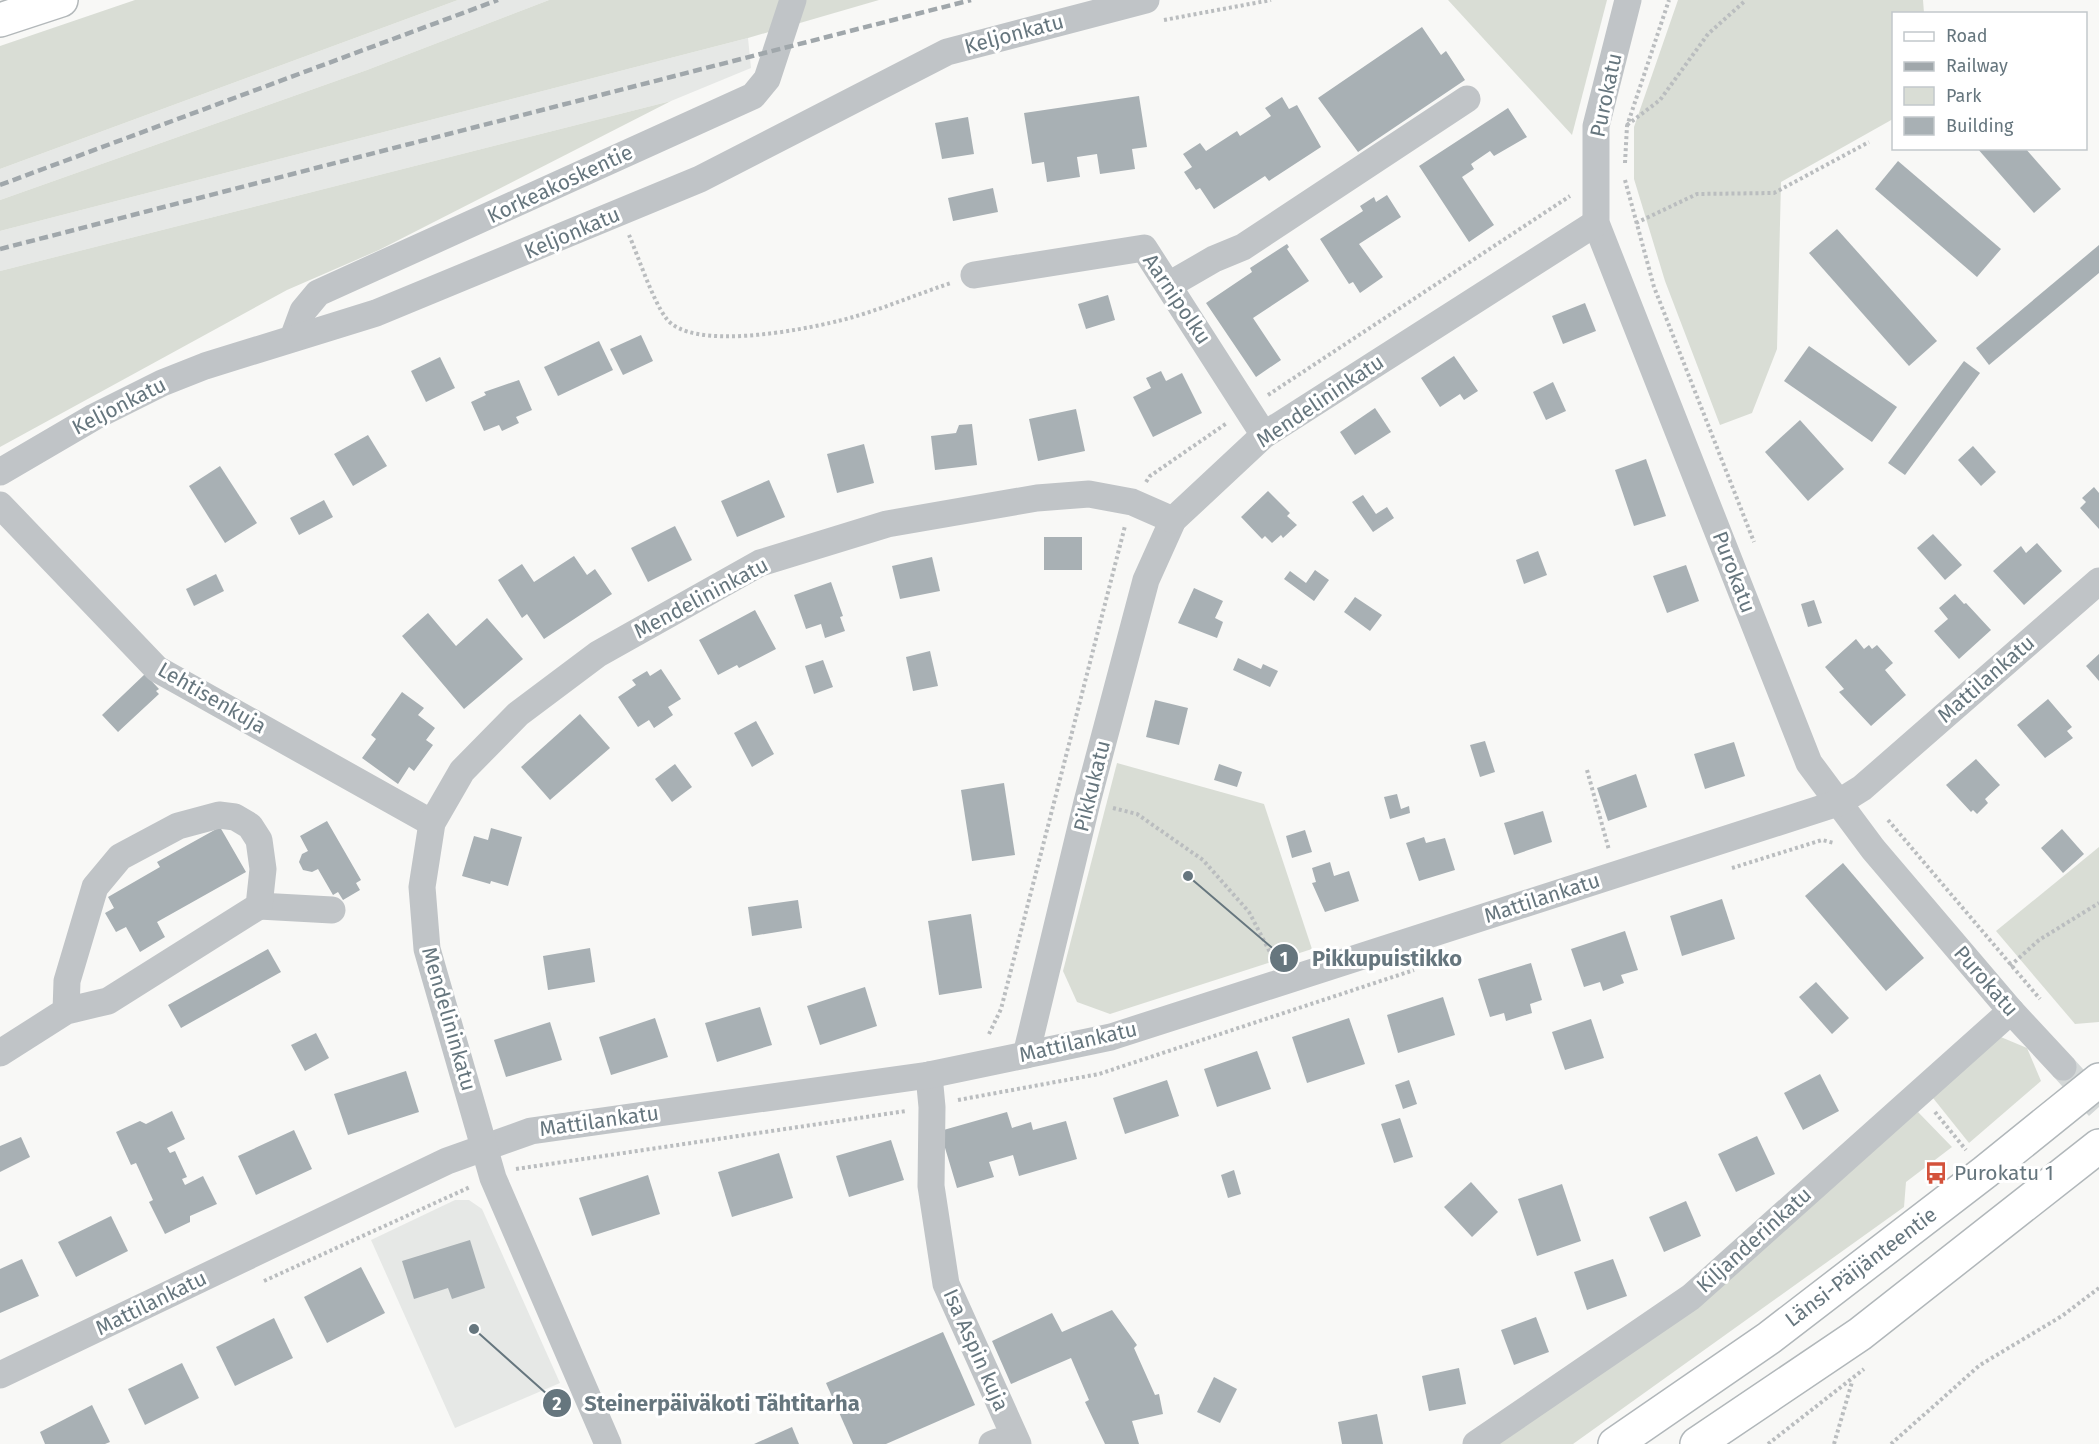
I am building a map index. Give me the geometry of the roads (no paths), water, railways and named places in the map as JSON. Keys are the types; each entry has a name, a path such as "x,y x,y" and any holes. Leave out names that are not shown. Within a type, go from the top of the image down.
{"main road":[{"path":"0,20 61,0"},
{"name":"Länsi-Päijänteentie","path":"1616,1444 1769,1338 1985,1173 2099,1080"},
{"path":"1697,1444 1860,1334 2099,1146"}],"street":[{"name":"Korkeakoskentie","path":"293,339 303,311 318,293 753,96 768,79 793,0"},
{"name":"Keljonkatu","path":"0,472 94,417 162,383 205,366 385,310 700,179 947,52 1146,0"},
{"name":"Purokatu","path":"1628,0 1596,126 1596,223 1809,763 1861,834 2011,1011 2063,1067"},
{"path":"1169,285 1214,259 1243,247 1467,99"},
{"name":"Mendelininkatu","path":"608,1444 493,1178 427,949 422,887 432,823 462,771 518,714 597,654 760,563 887,524 1037,498 1089,495 1132,502 1173,520 1264,435 1596,223"},
{"name":"Aarnipolku","path":"974,275 1144,248 1264,435"},
{"name":"Lehtisenkuja","path":"0,505 157,669 432,823"},
{"name":"Pikkukatu","path":"1026,1055 1087,801 1146,580 1173,520"},
{"name":"Mattilankatu","path":"0,1375 484,1146 531,1131 929,1075 1112,1037 1838,803 1862,788 2099,581"},
{"path":"66,1011 67,981 95,887 120,857 178,826 219,815 235,817 250,826 259,840 263,869 259,906"},
{"path":"0,1053 66,1011 108,1001 259,906 332,910"},
{"name":"Kiljanderinkatu","path":"1476,1444 1691,1297 2011,1011"},
{"name":"Isa Aspin kuja","path":"929,1075 932,1107 931,1186 946,1284 1016,1444"},
{"path":"992,1444 997,1442 1016,1444"}],"tunnel":[{"path":"2063,1067 2099,1107"}],"railway":[{"path":"0,185 498,0"},
{"path":"0,249 971,0"}],"place":[{"name":"Pikkupuistikko","path":"1188,876"},
{"name":"Purokatu 1","path":"1936,1173"},
{"name":"Steinerpäiväkoti Tähtitarha","path":"474,1329"}]}
